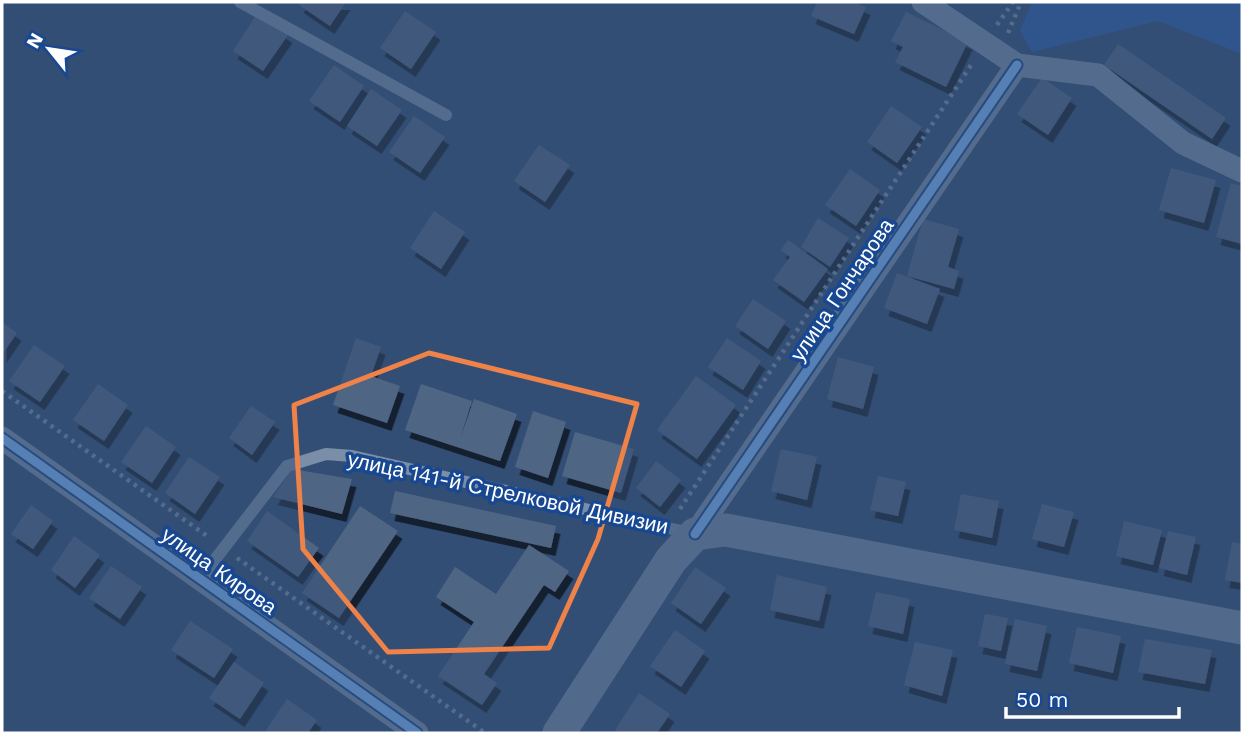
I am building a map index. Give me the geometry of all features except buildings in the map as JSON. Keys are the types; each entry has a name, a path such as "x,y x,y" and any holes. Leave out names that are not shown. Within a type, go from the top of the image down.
{"main road":[{"name":"улица 141-й Стрелковой Дивизии","path":"687,521 1242,628"},
{"name":"улица Гончарова","path":"559,733 670,560 687,521"}],"street":[{"path":"923,2 1001,53 1098,75 1183,143 1242,171"},
{"name":"улица Гончарова","path":"687,521 1001,53"},
{"name":"улица Кирова","path":"2,438 417,733"}],"lane":[{"path":"240,2 446,115"},
{"name":"улица 141-й Стрелковой Дивизии","path":"201,579 287,466 326,454 352,456 687,521"}],"path":[{"path":"1001,53 1013,2"},
{"path":"687,521 1001,53 1021,2"},
{"path":"2,391 485,733"}],"highlighted area":[{"path":"429,353 637,404 598,539 549,648 388,652 303,549 294,405"}],"shaded area":[{"path":"1032,2 1242,2 1242,54 1158,21 1032,52 1020,31"}],"cycle path":[{"path":"695,534 1017,65"},
{"path":"2,438 417,733"}]}
